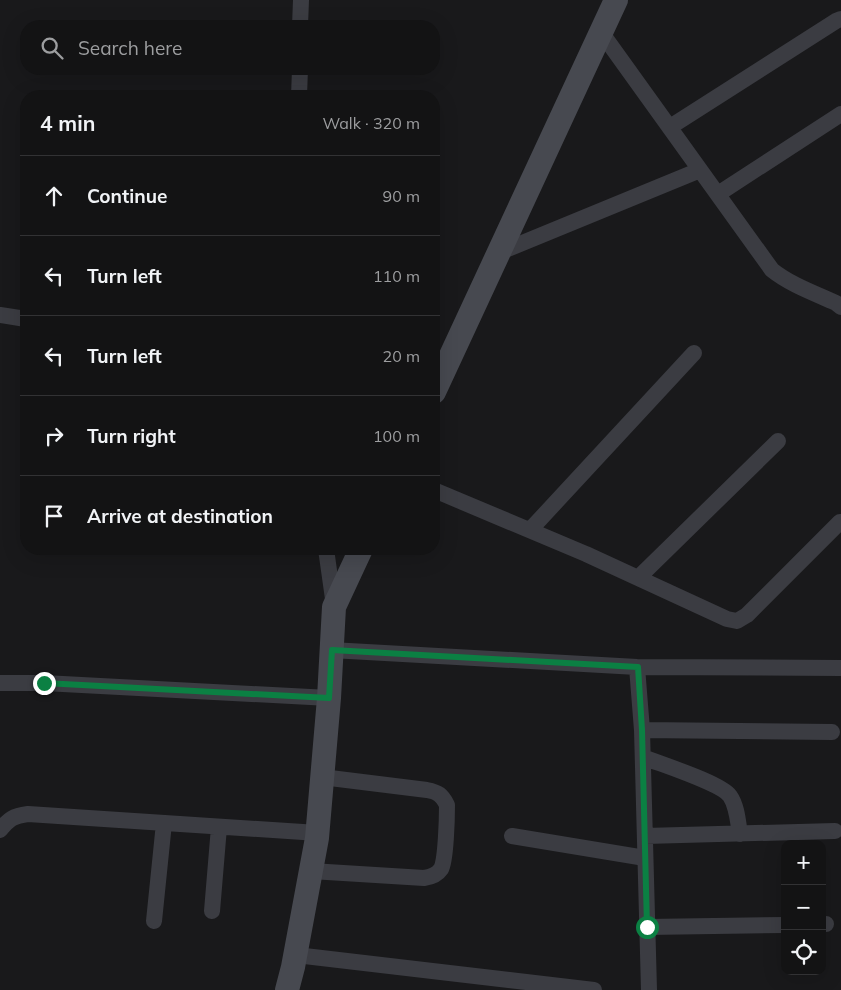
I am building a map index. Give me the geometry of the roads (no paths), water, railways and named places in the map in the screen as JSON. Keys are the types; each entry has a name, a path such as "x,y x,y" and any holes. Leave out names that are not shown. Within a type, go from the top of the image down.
{"street":[{"path":"300,20 301,0"},
{"path":"440,379 616,0"},
{"path":"670,127 841,19"},
{"path":"601,32 772,270 795,285 841,307"},
{"path":"299,90 300,75"},
{"path":"718,194 841,114"},
{"path":"498,253 700,170"},
{"path":"0,315 20,318"},
{"path":"530,530 694,353"},
{"path":"638,578 778,441"},
{"path":"440,492 586,554 727,619 737,621 747,615 840,522"},
{"path":"287,990 294,967 318,833 334,606 327,555"},
{"path":"334,606 358,555"},
{"path":"332,650 638,667 841,668"},
{"path":"638,667 643,757 649,990"},
{"path":"0,682 329,698"},
{"path":"642,730 832,732"},
{"path":"643,757 724,790 731,797 735,807 740,834"},
{"path":"311,871 424,878 435,875 442,868 444,859 447,805 439,793 322,777"},
{"path":"0,830 12,818 28,814 318,833"},
{"path":"154,921 164,823"},
{"path":"212,911 219,827"},
{"path":"645,836 835,831"},
{"path":"512,836 645,858"},
{"path":"647,927 781,925"},
{"path":"296,955 479,983 594,990"}]}
